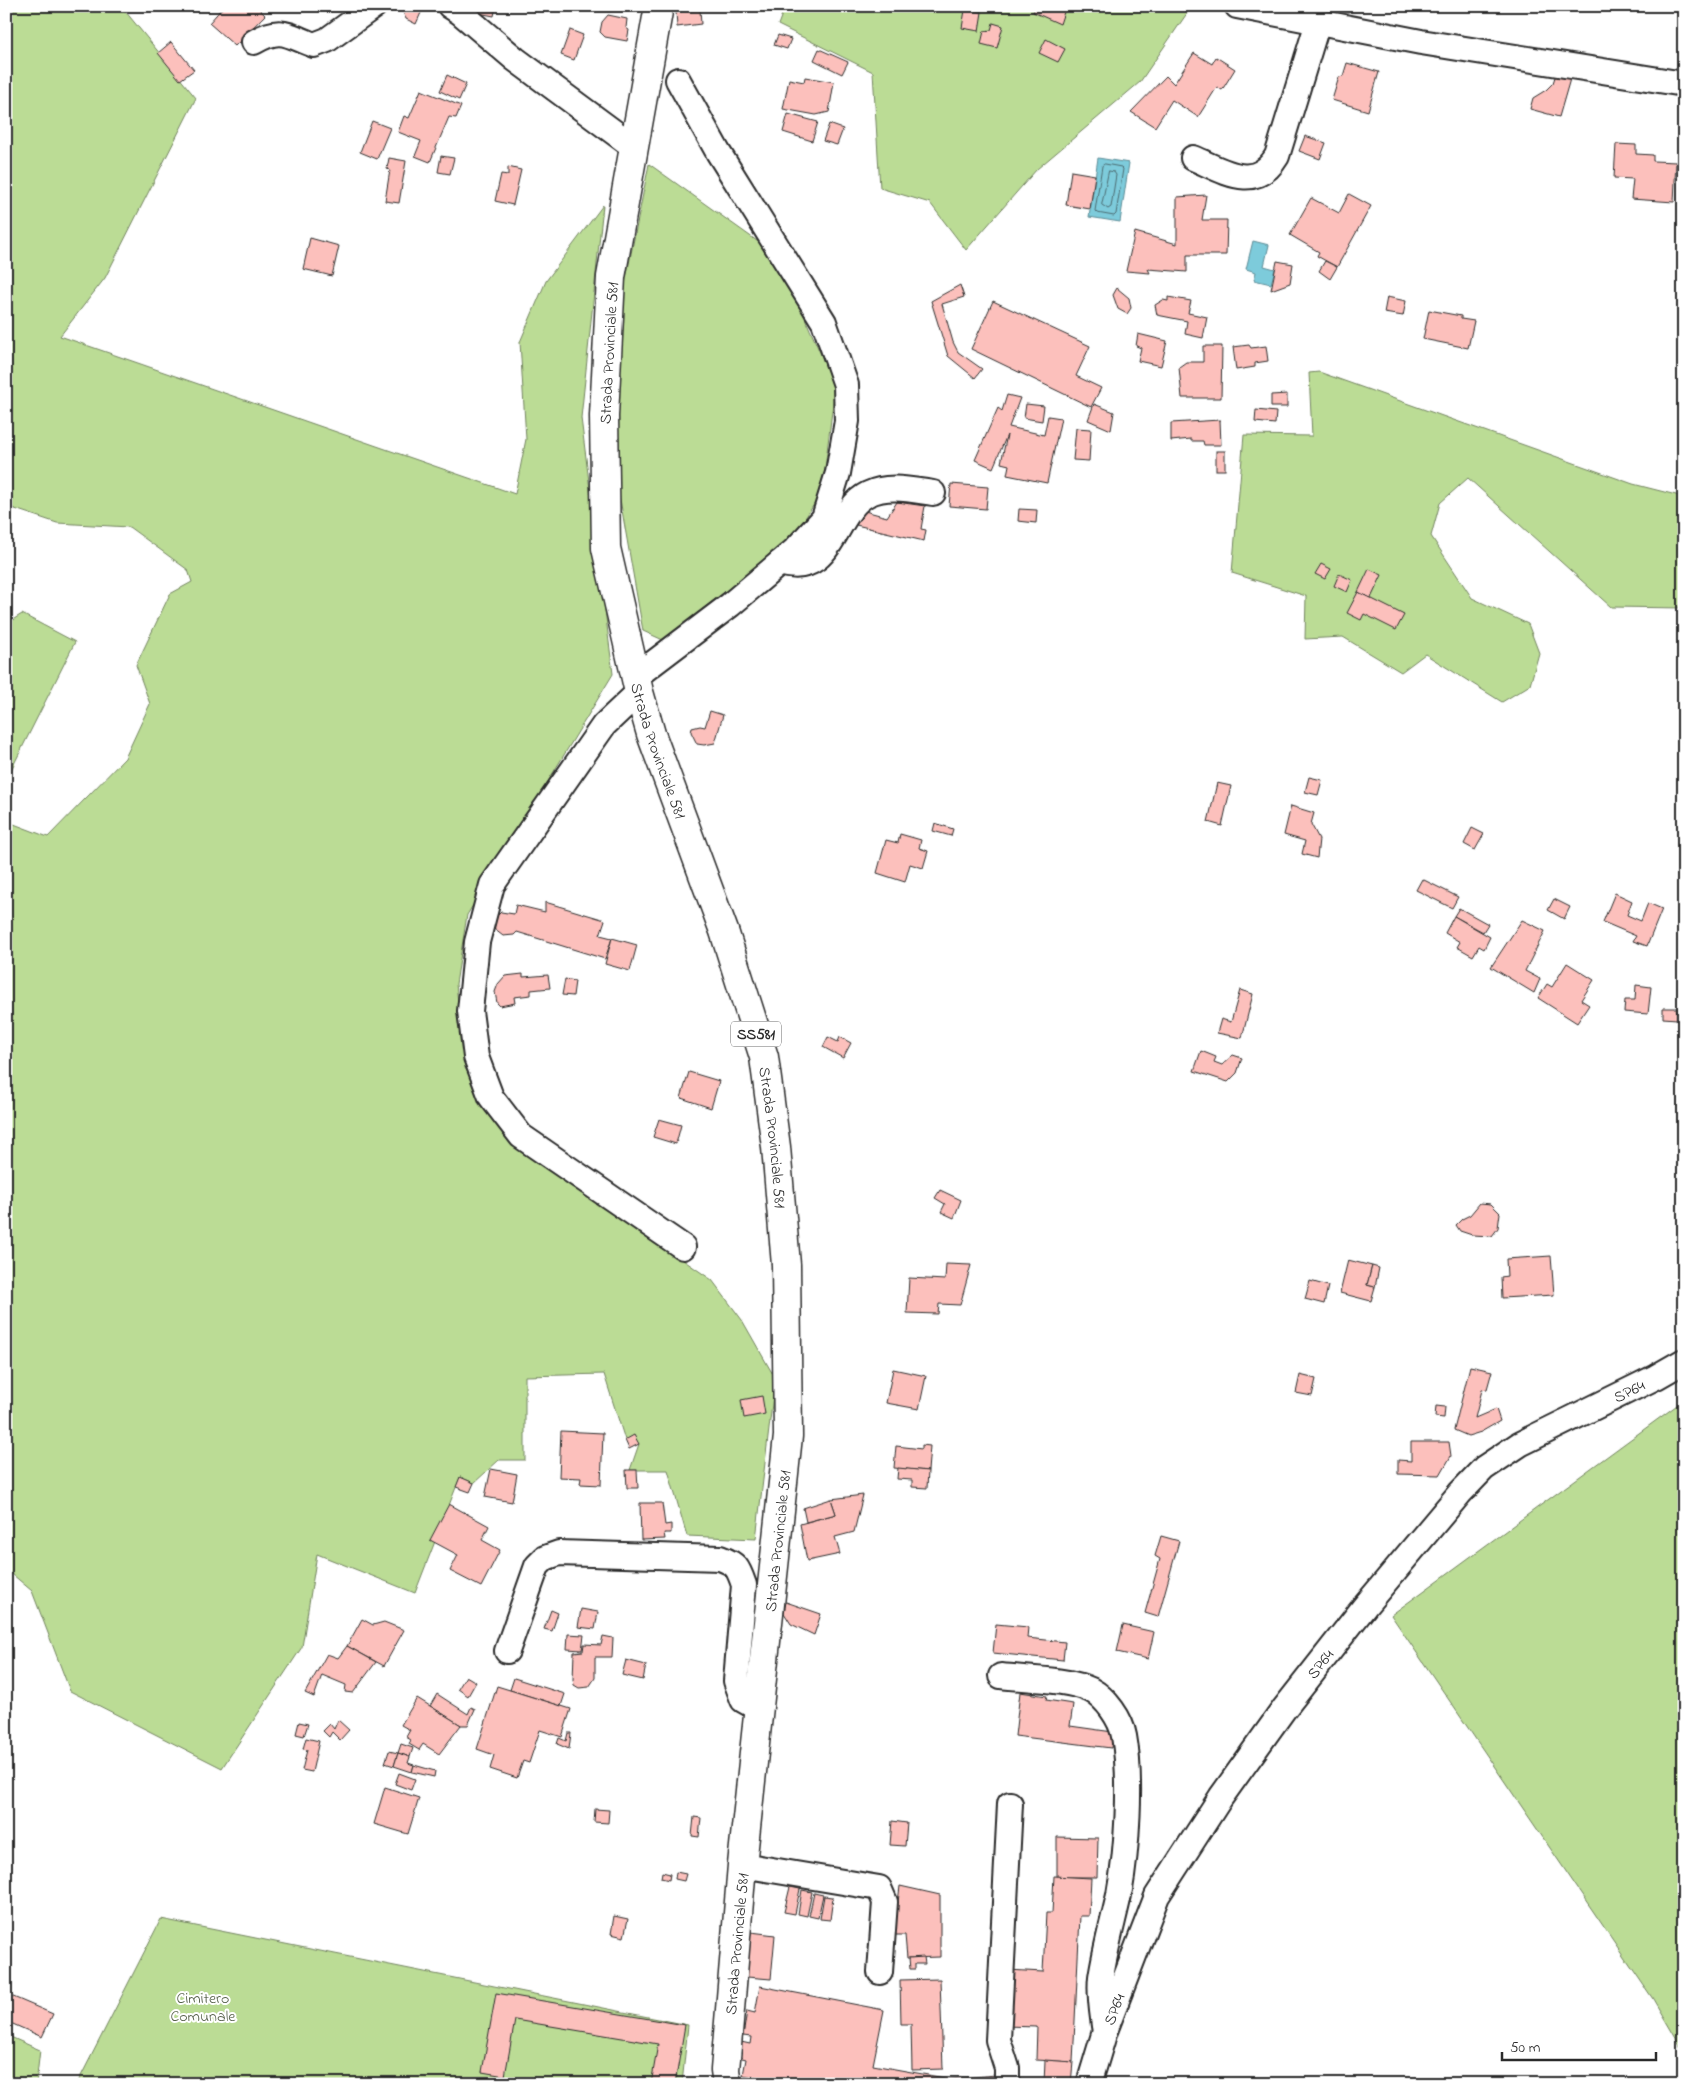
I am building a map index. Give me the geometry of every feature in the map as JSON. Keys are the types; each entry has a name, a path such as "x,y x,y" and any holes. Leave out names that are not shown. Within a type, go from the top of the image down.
{"main road":[{"name":"Strada Provinciale 581","path":"659,6 611,277 604,416 606,548 637,684 651,734 724,931 764,1057 776,1147 786,1265 788,1436 742,1864 725,2070 727,2084"}],"street":[{"path":"254,42 270,33 282,32 314,45 327,40 374,6"},
{"path":"450,6 461,13 515,59 634,147"},
{"path":"1237,6 1421,42 1684,84"},
{"path":"1193,158 1230,174 1246,178 1259,175 1272,164 1277,156 1318,22"},
{"path":"678,80 718,152 824,322 846,385 845,430 838,473 824,518 794,551 637,684 604,725 492,885 477,942 470,1011 476,1057 491,1097 521,1136 683,1248"},
{"path":"780,563 792,567 806,564 820,556 853,507 867,494 881,489 932,493"},
{"name":"SP64","path":"1089,2084 1105,2030 1157,1896 1222,1797 1284,1709 1365,1606 1460,1493 1484,1468 1520,1444 1656,1377 1684,1361"},
{"path":"507,1651 537,1566 545,1558 559,1553 720,1558 733,1562 739,1570 744,1585 736,1682 743,1700 759,1709"},
{"path":"1001,1676 1047,1681 1091,1690 1107,1703 1124,1734 1128,1769 1126,1834 1119,1893 1101,1978 1100,2004 1105,2030"},
{"path":"1007,2084 1007,2068 998,2040 1010,1804"},
{"path":"742,1864 879,1888 885,1902 880,1972"}],"green space":[{"path":"6,6 121,6 196,98 105,278 60,336 515,494 526,439 520,342 546,281 603,205 581,418 613,674 467,915 456,984 465,1068 506,1138 712,1280 742,1320 775,1378 756,1539 687,1536 668,1470 630,1470 639,1444 625,1440 604,1374 525,1376 525,1460 499,1460 474,1483 460,1477 415,1593 317,1554 302,1647 222,1768 70,1691 32,1591 6,1569 6,821 48,837 125,758 150,704 136,665 170,594 192,582 188,570 129,527 57,523 6,506"},
{"path":"785,6 1192,6 1140,82 1037,169 966,250 930,203 880,188 873,72 778,25"},
{"path":"649,164 778,256 835,387 822,492 791,540 663,640 643,631 616,476 618,319"},
{"path":"1319,372 1633,484 1684,497 1684,608 1611,607 1468,478 1440,503 1431,536 1472,598 1528,624 1539,653 1530,685 1502,702 1425,654 1401,672 1343,637 1305,639 1306,596 1232,573 1244,435 1312,436 1309,373"},
{"path":"22,614 75,642 6,780 6,624"},
{"path":"1684,1400 1684,2052 1653,1999 1391,1615"},
{"name":"Cimitero Comunale","path":"161,1919 688,2025 682,2084 77,2084"},
{"path":"6,2035 40,2050 36,2084 6,2084"}],"water":[{"path":"1098,158 1129,163 1120,222 1089,217"},
{"path":"1253,241 1269,245 1264,266 1275,269 1271,284 1254,280 1256,272 1246,269"}],"building":[{"path":"224,6 256,6 265,15 235,46 209,23"},
{"path":"400,6 424,6 416,24 406,19"},
{"path":"468,6 496,6 494,16 473,12"},
{"path":"618,6 640,6 639,10"},
{"path":"1036,6 1066,6 1060,24 1033,12"},
{"path":"700,10 701,24 677,27 676,12"},
{"path":"965,10 982,12 979,31 962,28"},
{"path":"608,15 627,19 626,28 629,30 627,41 605,37 600,32 602,22"},
{"path":"993,23 1003,26 997,48 981,44 984,31 991,30"},
{"path":"570,30 583,35 574,60 561,55"},
{"path":"778,35 791,39 787,49 774,45"},
{"path":"1046,39 1065,49 1058,62 1039,53"},
{"path":"171,42 194,70 180,80 158,53"},
{"path":"819,49 848,62 842,74 814,60"},
{"path":"1194,53 1212,64 1216,57 1235,69 1222,90 1217,87 1198,117 1172,100 1155,127 1131,112 1166,76 1174,84"},
{"path":"1347,63 1379,72 1368,111 1332,100 1339,77 1343,76"},
{"path":"1558,68 1572,72 1559,117 1530,109 1533,98 1553,83"},
{"path":"447,75 466,84 459,100 440,91"},
{"path":"805,77 834,82 829,112 816,115 783,109 789,79 804,82"},
{"path":"421,90 461,106 456,118 449,117 430,162 415,156 421,141 398,132 404,116 409,118"},
{"path":"788,114 818,122 812,141 783,132"},
{"path":"372,121 390,128 377,159 360,152"},
{"path":"829,124 843,129 837,145 823,141"},
{"path":"1305,136 1326,143 1320,159 1299,151"},
{"path":"1616,144 1636,145 1636,154 1653,155 1653,161 1676,162 1674,202 1631,199 1633,179 1614,178"},
{"path":"441,156 454,158 450,174 438,172"},
{"path":"389,158 406,161 399,203 385,201 390,170 387,169"},
{"path":"508,167 521,170 513,205 495,201 501,174 508,175"},
{"path":"1071,171 1095,175 1090,209 1066,205"},
{"path":"1349,194 1371,206 1337,267 1317,256 1319,252 1290,235 1311,198 1339,213"},
{"path":"1206,195 1202,220 1227,220 1226,255 1187,255 1187,272 1148,269 1150,273 1126,271 1135,232 1177,244 1177,197"},
{"path":"310,238 339,246 332,276 303,269"},
{"path":"1277,261 1293,264 1290,283 1271,290"},
{"path":"1325,261 1337,267 1330,279 1319,271"},
{"path":"960,285 964,297 942,304 953,342 958,352 982,369 975,378 948,356 931,301"},
{"path":"1117,288 1129,298 1131,308 1127,314 1118,309 1113,295"},
{"path":"1168,297 1191,301 1188,313 1207,317 1203,338 1185,334 1187,321 1157,315 1155,305 1163,300 1168,301"},
{"path":"1387,297 1406,301 1403,316 1384,313"},
{"path":"993,301 1090,346 1076,376 1101,388 1091,407 971,349"},
{"path":"1429,310 1461,316 1461,319 1474,321 1468,348 1423,339"},
{"path":"1138,334 1167,341 1161,366 1138,361 1141,348 1136,346"},
{"path":"1249,345 1251,348 1266,346 1268,361 1255,363 1255,367 1236,370 1233,347"},
{"path":"1203,346 1222,346 1221,398 1182,398 1179,367 1186,362 1203,362"},
{"path":"1287,394 1287,407 1271,407 1271,395"},
{"path":"1007,395 1020,398 1009,427 1044,435 1048,416 1061,418 1047,483 1007,475 1009,465 1001,463 1007,435 993,468 975,460 998,408 1002,411"},
{"path":"1026,404 1044,406 1042,421 1024,418"},
{"path":"1094,404 1114,412 1111,430 1088,420"},
{"path":"1256,410 1276,412 1275,424 1255,422"},
{"path":"1220,420 1221,445 1204,445 1203,441 1191,441 1191,439 1171,441 1171,423"},
{"path":"1076,428 1091,429 1089,461 1073,460"},
{"path":"1684,433 1684,475 1680,474"},
{"path":"1216,451 1225,451 1225,470 1216,470"},
{"path":"951,484 988,487 986,509 949,506"},
{"path":"897,502 925,506 921,529 926,530 924,541 856,525 851,519 861,510 887,517"},
{"path":"1019,509 1037,510 1036,523 1018,521"},
{"path":"1321,564 1331,569 1325,579 1315,574"},
{"path":"1369,569 1382,575 1371,598 1358,592"},
{"path":"1339,574 1352,580 1347,592 1334,586"},
{"path":"1358,592 1404,615 1396,630 1364,614 1361,620 1347,613"},
{"path":"710,711 723,715 715,743 697,744 691,732 692,728 705,727"},
{"path":"1309,777 1322,780 1318,795 1305,792"},
{"path":"1217,783 1231,786 1222,826 1208,822"},
{"path":"1291,806 1314,813 1311,824 1319,839 1317,858 1302,854 1305,841 1284,835"},
{"path":"935,823 953,829 951,836 933,831"},
{"path":"1472,828 1484,834 1475,850 1464,844"},
{"path":"900,834 921,840 919,848 928,851 923,868 910,864 905,882 877,873 886,840 898,843"},
{"path":"1422,879 1458,897 1452,908 1416,890"},
{"path":"1615,893 1632,901 1627,915 1641,921 1648,903 1662,909 1647,946 1633,941 1636,936 1603,922"},
{"path":"1554,899 1570,907 1564,919 1548,910"},
{"path":"545,902 605,920 600,935 612,938 605,959 517,932 514,935 503,936 494,929 496,917 501,912 514,914 516,905 545,912"},
{"path":"1459,908 1488,924 1483,932 1454,916"},
{"path":"1454,916 1490,937 1484,949 1479,946 1473,956 1457,947 1460,942 1445,933"},
{"path":"1522,920 1545,931 1525,971 1540,979 1534,993 1491,967"},
{"path":"612,938 637,945 630,971 605,964"},
{"path":"1567,963 1594,980 1581,1000 1589,1005 1577,1023 1538,998 1547,984 1552,987"},
{"path":"523,974 523,977 548,975 550,988 531,990 531,995 514,997 515,1003 500,1006 497,1003 495,992 498,984 505,976"},
{"path":"565,979 575,981 573,996 562,995"},
{"path":"1636,985 1651,987 1648,1014 1624,1012 1625,1000 1635,1000"},
{"path":"1240,990 1253,994 1242,1038 1217,1033 1221,1019 1231,1022"},
{"path":"1663,1008 1677,1008 1677,1019 1663,1018"},
{"path":"828,1037 838,1042 840,1037 851,1043 843,1058 823,1047"},
{"path":"1201,1051 1216,1057 1214,1062 1222,1065 1233,1055 1242,1058 1237,1073 1228,1082 1194,1071"},
{"path":"689,1072 719,1081 711,1108 681,1098"},
{"path":"659,1119 681,1125 676,1144 653,1137"},
{"path":"940,1190 961,1200 954,1218 941,1212 945,1204 935,1198"},
{"path":"1480,1203 1491,1204 1500,1213 1498,1228 1492,1236 1472,1235 1460,1231 1456,1225 1470,1215"},
{"path":"1551,1256 1554,1295 1502,1298 1501,1277 1507,1276 1506,1259"},
{"path":"1348,1260 1372,1266 1367,1285 1375,1287 1371,1301 1340,1293"},
{"path":"946,1264 971,1265 960,1305 939,1304 938,1314 907,1313 909,1278 945,1280"},
{"path":"1372,1266 1379,1268 1375,1287 1367,1285"},
{"path":"1310,1281 1328,1286 1324,1304 1305,1299"},
{"path":"1470,1366 1492,1371 1487,1389 1482,1390 1475,1418 1496,1409 1500,1421 1481,1432 1468,1436 1454,1430"},
{"path":"893,1369 926,1376 919,1409 886,1403"},
{"path":"1300,1375 1316,1379 1312,1396 1296,1393"},
{"path":"762,1396 765,1414 744,1418 741,1400"},
{"path":"1436,1406 1445,1407 1444,1418 1435,1417"},
{"path":"561,1431 603,1433 601,1485 580,1484 581,1478 559,1477"},
{"path":"634,1435 639,1444 629,1449 625,1440"},
{"path":"1411,1442 1449,1442 1451,1456 1440,1475 1398,1474 1398,1460 1411,1461"},
{"path":"922,1445 930,1446 928,1471 894,1468 896,1446 922,1449"},
{"path":"898,1468 928,1471 927,1488 912,1487 912,1480 897,1479"},
{"path":"491,1469 517,1474 512,1502 485,1497"},
{"path":"626,1470 637,1470 638,1488 627,1488"},
{"path":"460,1477 474,1483 470,1492 456,1487"},
{"path":"863,1495 854,1532 835,1537 840,1554 807,1561 800,1524 836,1514 831,1499"},
{"path":"831,1499 836,1514 806,1522 803,1508"},
{"path":"640,1503 662,1503 665,1525 671,1524 671,1533 664,1533 665,1539 641,1540"},
{"path":"449,1504 489,1526 482,1540 500,1550 481,1587 450,1571 458,1555 430,1540"},
{"path":"1161,1536 1179,1541 1158,1617 1145,1613 1160,1559 1155,1556"},
{"path":"786,1602 821,1614 814,1635 791,1624 784,1613"},
{"path":"581,1609 598,1612 595,1629 578,1627"},
{"path":"551,1610 558,1613 552,1631 544,1629"},
{"path":"362,1619 373,1625 384,1622 404,1630 384,1666 347,1646"},
{"path":"996,1624 1028,1627 1027,1638 1065,1642 1063,1660 993,1653"},
{"path":"1123,1625 1154,1632 1148,1659 1117,1652"},
{"path":"568,1634 584,1635 582,1650 567,1649"},
{"path":"603,1636 613,1638 612,1657 595,1657 595,1678 589,1687 579,1688 574,1685 573,1680 574,1652 583,1651 584,1644 601,1645"},
{"path":"347,1646 376,1662 353,1693 345,1692 346,1685 322,1675 314,1697 305,1693 327,1654 338,1658"},
{"path":"626,1660 646,1665 643,1680 622,1675"},
{"path":"466,1676 476,1682 468,1696 458,1689"},
{"path":"514,1678 565,1694 561,1706 510,1690"},
{"path":"497,1686 571,1709 562,1737 540,1730 529,1763 523,1761 517,1778 490,1769 494,1755 477,1749"},
{"path":"1020,1692 1047,1696 1046,1700 1073,1704 1070,1726 1113,1732 1111,1748 1015,1736"},
{"path":"437,1694 468,1714 471,1707 475,1709 468,1725 461,1725 430,1706"},
{"path":"417,1698 461,1725 439,1754 423,1744 419,1750 409,1744 411,1740 406,1737 410,1730 401,1725"},
{"path":"338,1720 349,1730 340,1740 332,1732 329,1737 323,1731 330,1724 334,1729"},
{"path":"299,1722 308,1724 304,1736 296,1734"},
{"path":"568,1733 571,1733 569,1749 557,1744 559,1738 566,1741"},
{"path":"306,1738 319,1741 312,1772 302,1770 307,1750 303,1749"},
{"path":"401,1744 413,1748 410,1757 398,1753"},
{"path":"389,1751 398,1753 394,1766 385,1763"},
{"path":"398,1753 410,1757 408,1763 414,1765 412,1772 394,1766"},
{"path":"414,1765 435,1771 434,1777 412,1772"},
{"path":"399,1773 415,1779 411,1790 395,1784"},
{"path":"385,1787 419,1798 408,1834 374,1824"},
{"path":"595,1809 609,1810 608,1823 594,1822"},
{"path":"694,1817 701,1818 699,1837 692,1836"},
{"path":"892,1821 907,1823 905,1846 890,1845"},
{"path":"1057,1837 1098,1838 1097,1877 1057,1877"},
{"path":"662,1872 670,1874 669,1880 661,1878"},
{"path":"676,1872 686,1874 684,1881 675,1879"},
{"path":"1054,1876 1091,1878 1089,1916 1080,1916 1073,2062 1036,2060 1037,2027 1005,2026 1008,1970 1043,1972 1046,1913 1052,1913"},
{"path":"900,1886 940,1895 940,1957 907,1958 905,1935 894,1935"},
{"path":"790,1887 800,1889 795,1914 784,1912"},
{"path":"802,1890 812,1892 807,1916 798,1914"},
{"path":"814,1893 823,1895 818,1918 809,1916"},
{"path":"824,1896 833,1897 830,1920 820,1919"},
{"path":"614,1916 628,1919 624,1937 611,1934"},
{"path":"751,1932 775,1935 771,1979 747,1977"},
{"path":"924,1957 925,1964 915,1964 915,1969 910,1969 909,1958"},
{"path":"940,1979 943,2069 912,2070 911,2024 901,2024 900,1980"},
{"path":"760,1986 884,2010 873,2065 950,2079 951,2084 792,2084 743,2075 746,2059 738,2057 741,2042 750,2044 751,2037 743,2036 747,2011 755,2013"},
{"path":"496,1993 685,2025 675,2084 651,2084 658,2044 515,2020 505,2076 482,2072"},
{"path":"6,1996 11,1998 11,1996 53,2014 42,2037 6,2021"},
{"path":"1045,2060 1073,2062 1071,2084 1044,2084"},
{"path":"996,2075 997,2084 951,2084 950,2079"},
{"path":"753,2078 789,2084 752,2084"}]}
